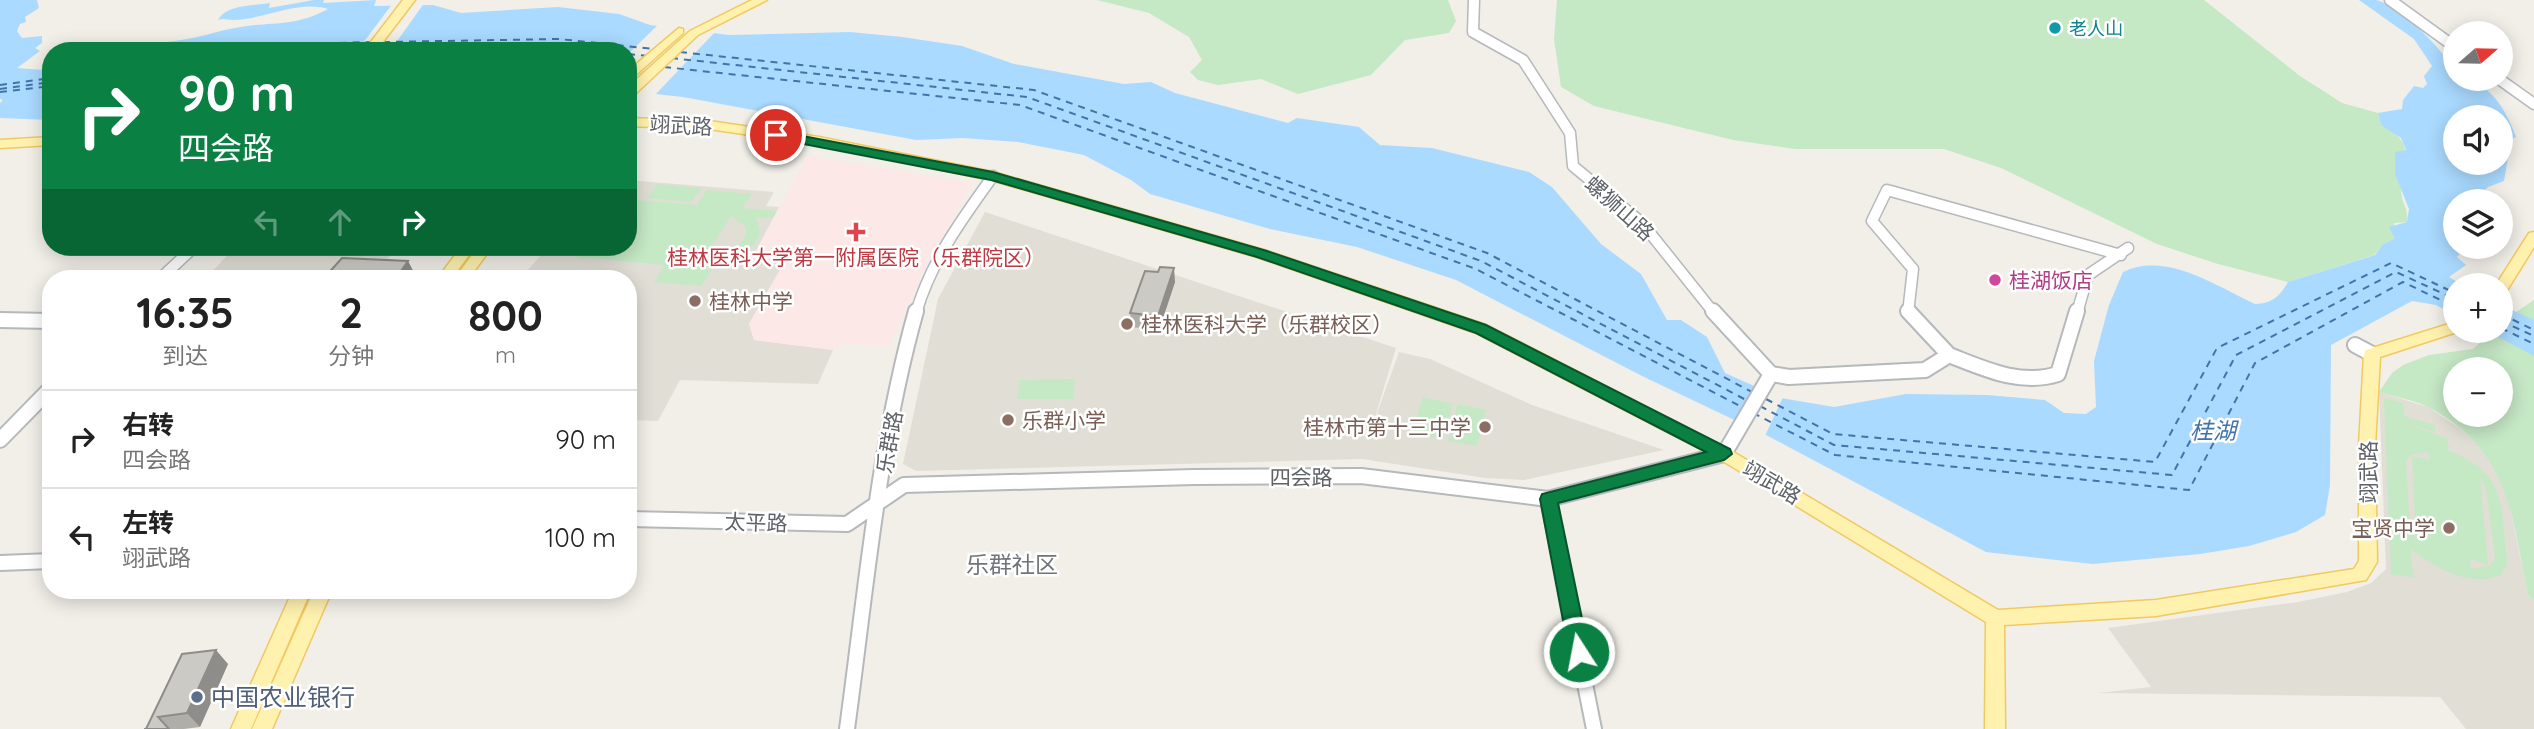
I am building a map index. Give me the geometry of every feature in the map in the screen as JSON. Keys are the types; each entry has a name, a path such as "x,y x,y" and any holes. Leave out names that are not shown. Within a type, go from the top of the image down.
{"main road":[{"path":"637,69 667,41 748,0"},
{"path":"637,85 702,23 761,0"},
{"path":"378,42 413,1"},
{"path":"387,42 413,1"},
{"name":"翊武路","path":"637,124 734,129 819,141 993,176 1262,254 1481,329 1724,454 1995,618 2156,608 2360,575 2368,562 2367,446 2372,354"},
{"path":"0,144 42,142"},
{"path":"2511,273 2534,236"},
{"path":"2372,354 2443,332"},
{"path":"241,729 298,599"},
{"path":"262,729 319,599"},
{"path":"1995,618 1995,729"}],"street":[{"name":"螺狮山路","path":"1474,0 1473,32 1523,60 1570,133 1573,166 1643,223 1718,317 1770,374"},
{"path":"2390,0 2443,38"},
{"path":"2513,89 2534,104"},
{"name":"乐群路","path":"848,729 878,503 906,346 922,291 946,242 993,176"},
{"path":"1887,190 2125,252 2088,275 2058,374 2043,381 2004,375 1949,355 1909,313 1913,269 1872,221 1887,190"},
{"path":"170,270 184,256"},
{"path":"0,320 42,321"},
{"path":"2355,345 2372,354"},
{"path":"1724,454 1770,374 1789,377 1925,370 1949,355"},
{"path":"0,440 42,397"},
{"name":"四会路","path":"878,503 904,485 1333,476 1361,476 1548,499 1724,454"},
{"path":"1548,499 1594,729"},
{"name":"太平路","path":"637,519 846,524 878,503"},
{"path":"0,563 42,561"}],"shaded area":[{"name":"桂林医科大学第一附属医院（乐群院区）","path":"808,155 973,183 931,256 889,346 840,343 833,350 754,340 749,324 784,263 751,261"},
{"name":"桂林中学","path":"637,181 774,192 766,206 779,207 751,260 784,263 749,324 754,340 833,350 818,384 680,380 658,421 637,420 637,270 528,270 540,256 637,256"},
{"name":"桂林医科大学（乐群校区）","path":"985,212 1396,348 1371,430 1399,352 1430,359 1532,405 1664,450 1524,480 1485,478 1362,459 916,471 903,464 938,299"},
{"path":"227,256 390,256 382,266 370,270 213,270"},
{"name":"宝贤中学","path":"2379,392 2428,407 2443,417 2443,427 2461,429 2485,451 2506,488 2528,595 2534,601 2534,729 2466,729 2440,697 2098,693 2151,687 2108,628 2298,602 2347,592 2371,583 2386,569"}],"green space":[{"path":"1097,0 1448,0 1456,21 1449,33 1405,40 1371,75 1298,94 1261,79 1218,85 1198,80 1190,72 1202,60 1189,37 1149,13"},
{"path":"1557,0 2204,0 2300,76 2342,103 2378,113 2381,125 2400,138 2404,145 2401,191 2407,222 2394,223 2395,238 2382,245 2374,255 2288,282 2218,264 2157,244 2001,168 1944,149 1796,149 1733,140 1594,106 1561,87 1554,39"},
{"path":"658,184 702,188 691,202 647,198"},
{"path":"707,190 752,194 742,208 777,211 773,218 756,217 760,233 744,253 729,261 704,268 712,270 701,286 654,282 665,265 577,256 637,256 637,200 697,205","holes":["731,216 746,227 743,241 732,251 703,259"]},
{"path":"2534,300 2534,601 2528,595 2511,512 2503,488 2492,465 2459,427 2513,427 2513,357 2443,357 2443,416 2430,408 2379,392 2392,373 2403,365 2429,355 2473,349 2480,343 2513,343 2513,311 2516,312"},
{"path":"1075,379 1073,399 1017,399 1020,380"},
{"path":"1423,397 1453,404 1443,439 1412,433"},
{"path":"2384,398 2403,403 2404,416 2435,425 2436,432 2405,424 2447,438 2449,449 2445,449 2480,468 2490,479 2501,505 2507,559 2507,565 2501,575 2477,579 2442,569 2411,549 2413,577 2391,575","holes":["2428,452 2429,460 2412,456 2416,540 2410,529 2406,462 2411,455","2480,477 2486,488 2495,559 2489,566 2471,569 2470,559 2488,565"]},
{"path":"1458,404 1486,410 1477,446 1448,441"}],"water":[{"path":"0,0 37,0 39,8 25,17 26,22 20,24 17,31 22,38 42,36 42,43 35,48 40,51 17,68 42,70 42,120 0,118 0,103 3,100 0,99"},
{"name":"桂湖","path":"314,0 324,0 323,3 376,0 374,6 433,5 461,13 558,7 619,14 650,25 729,35 850,32 902,37 962,46 1014,64 1124,84 1151,82 1175,93 1288,123 1297,118 1359,127 1380,145 1432,148 1529,172 1552,187 1601,244 1641,274 1667,320 1681,320 1707,337 1725,373 1781,398 1834,407 1906,394 1987,395 2045,400 2064,413 2086,414 2096,407 2094,361 2109,305 2123,272 2139,267 2173,268 2207,280 2255,304 2275,298 2288,282 2375,255 2382,245 2395,238 2389,227 2407,222 2409,209 2395,174 2395,152 2406,150 2401,138 2381,125 2378,113 2402,109 2403,100 2414,86 2423,88 2427,84 2424,76 2432,66 2414,39 2359,0 2376,0 2398,11 2436,46 2443,54 2443,91 2488,91 2500,105 2443,105 2443,175 2505,175 2504,181 2486,189 2443,189 2443,259 2459,259 2466,265 2455,273 2443,273 2443,309 2412,301 2331,345 2330,485 2325,515 2296,532 2249,546 2200,554 2093,564 1986,552 1768,436 1642,376 1456,280 1357,247 1270,229 1150,194 1131,180 1084,155 1018,142 963,138 916,140 683,97 637,92 637,42 164,42 248,26 292,22 328,9 293,8 246,19 218,20 228,11 270,3 269,8"},
{"path":"2513,310 2534,320 2534,356 2510,343 2513,343"}],"pier":[{"path":"425,2 396,42 364,42 393,3"},
{"path":"660,23 716,31 653,97 637,96 637,45"},
{"path":"1761,387 1783,397 1764,438 1737,425"}],"building":[{"path":"342,258 408,261 402,270 331,270"},
{"path":"1160,267 1174,268 1158,316 1130,313 1145,271 1158,272"},
{"path":"216,650 187,713 158,717 169,729 146,729 182,654"}],"ferry route":[{"path":"383,42 559,39 588,42"},
{"path":"637,47 654,49"},
{"path":"680,52 1034,90 1487,253 1754,393"},
{"path":"637,55 648,56"},
{"path":"671,58 1027,97 1481,261 1748,401"},
{"path":"664,67 1020,105 1476,269 1742,407"},
{"path":"0,85 42,79"},
{"path":"0,89 42,83"},
{"path":"0,92 42,87"},
{"path":"1766,399 1833,434 2155,462 2217,348 2391,263 2443,287"},
{"path":"1760,406 1834,445 2172,475 2236,355 2396,272 2443,294"},
{"path":"1753,413 1835,455 2189,490 2255,363 2403,282 2443,301"},
{"path":"2513,320 2534,330"},
{"path":"2513,326 2534,336"},
{"path":"2513,334 2534,344"}],"place":[{"name":"老人山","path":"2055,28"},
{"name":"桂林医科大学第一附属医院（乐群院区）","path":"856,232"},
{"name":"桂湖饭店","path":"1995,280"},
{"name":"桂林中学","path":"695,301"},
{"name":"桂林医科大学（乐群校区）","path":"1127,324"},
{"name":"乐群小学","path":"1008,420"},
{"name":"桂林市第十三中学","path":"1485,427"},
{"name":"宝贤中学","path":"2449,528"},
{"name":"中国农业银行","path":"197,697"}],"district":[{"name":"乐群社区","path":"1012,564"}],"route":[{"path":"776,135 868,150 993,176 1262,254 1481,329 1724,454 1548,499 1579,652"}]}
